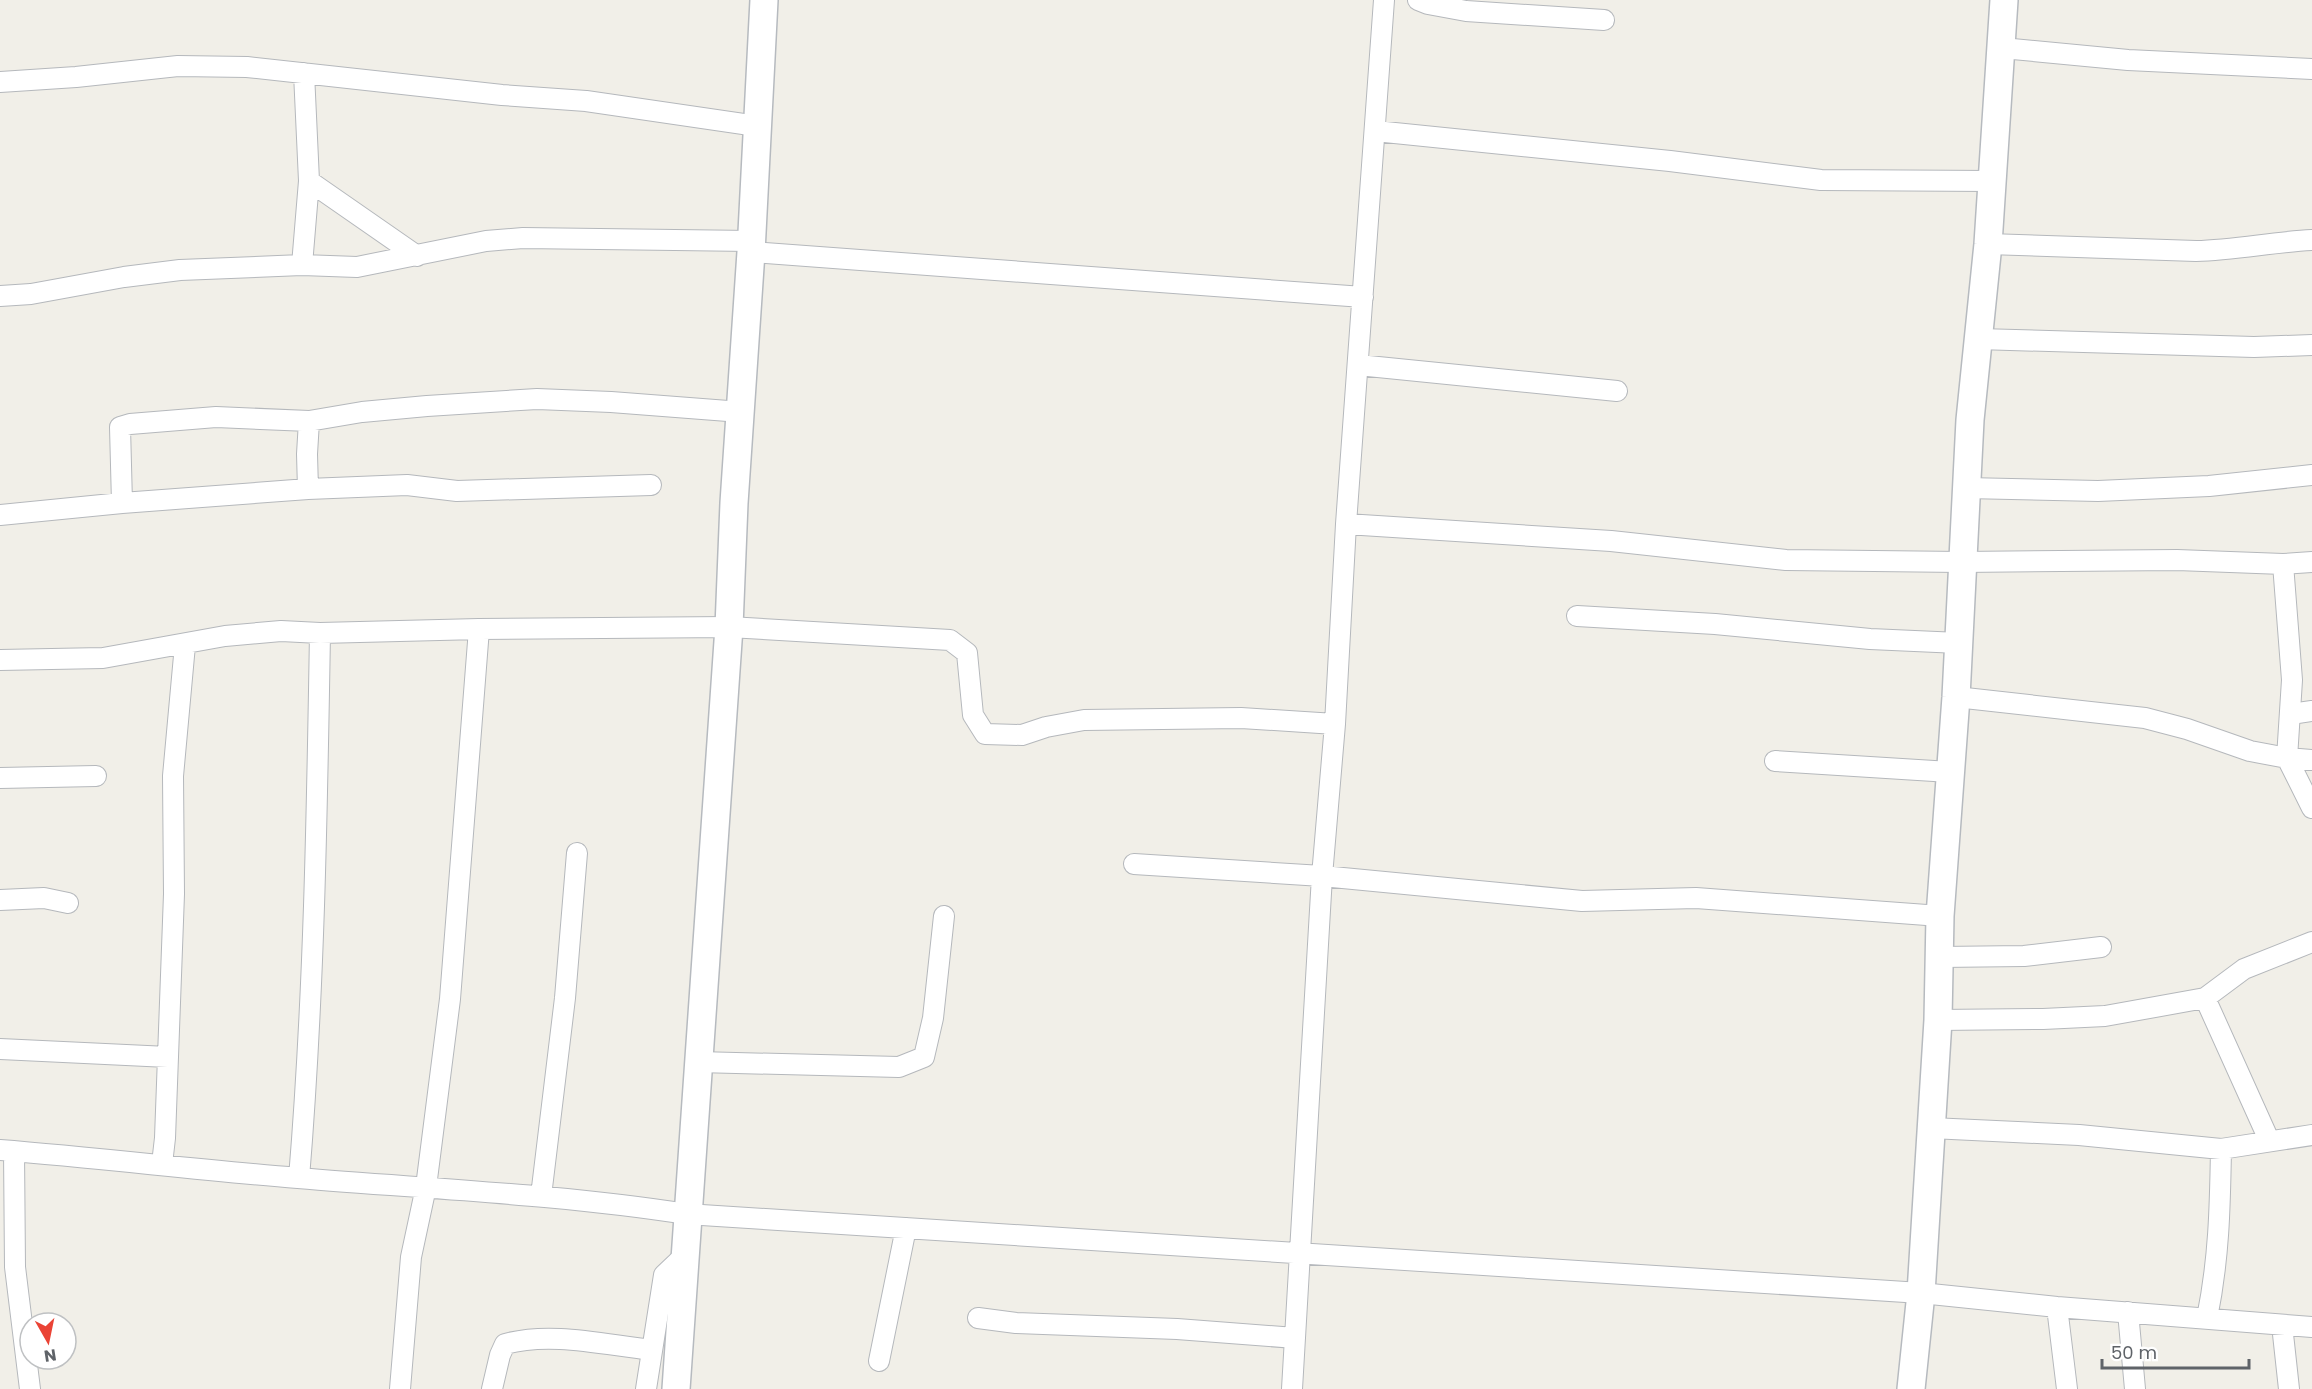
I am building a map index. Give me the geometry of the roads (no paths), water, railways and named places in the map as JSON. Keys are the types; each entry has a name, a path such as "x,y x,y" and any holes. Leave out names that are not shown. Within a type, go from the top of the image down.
{"street":[{"path":"676,1389 686,1214 729,627 734,503 764,0"},
{"path":"1292,1389 1322,876 1335,724 1346,524 1384,0"},
{"path":"1418,0 1466,11 1604,20"},
{"path":"1911,1389 1921,1293 1938,1020 1940,916 1956,697 1961,562 1970,420 1988,244 2004,0"},
{"path":"2002,48 2128,60 2312,69"},
{"path":"0,82 178,66 247,67 502,95 586,101 757,126"},
{"path":"302,264 309,181 304,73"},
{"path":"1375,131 1670,161 1821,180 1991,181"},
{"path":"309,181 417,256"},
{"path":"0,296 31,294 123,277 180,270 302,264 357,267 486,241 522,237 751,246 1363,297"},
{"path":"1988,244 2196,251 2226,250 2270,242 2312,240"},
{"path":"1978,339 2254,347 2312,345"},
{"path":"1358,365 1617,391"},
{"path":"122,503 120,427 130,424 216,417 309,421 362,412 537,399 741,412"},
{"path":"308,489 309,421"},
{"path":"1966,488 2098,491 2209,486 2312,475"},
{"path":"0,516 122,503 308,489 407,485 457,490 651,485"},
{"path":"1346,524 1611,541 1786,561 2177,560 2283,564 2312,562"},
{"path":"2283,564 2292,680 2287,758 2312,807"},
{"path":"1577,616 1715,624 1870,639 1959,643"},
{"path":"0,660 103,658 248,633 729,627 950,640 967,653 973,715 986,734 1022,735 1046,727 1084,720 1241,718 1335,724"},
{"path":"400,1389 411,1257 426,1187 450,999 479,629"},
{"path":"298,1178 308,1063 317,855 320,633"},
{"path":"162,1164 165,1138 174,894 173,776 185,645"},
{"path":"1956,697 2145,718 2250,750 2287,758 2312,760"},
{"path":"2291,714 2312,711"},
{"path":"1775,761 1950,772"},
{"path":"0,778 96,776"},
{"path":"541,1197 565,998 577,853"},
{"path":"1134,864 1322,876 1582,901 1696,898 1940,916"},
{"path":"0,900 44,898 68,903"},
{"path":"698,1062 899,1067 924,1058 933,1018 945,916"},
{"path":"1938,1020 2105,1016 2205,998 2244,969 2312,942"},
{"path":"1941,957 2024,956 2101,947"},
{"path":"2205,998 2270,1140"},
{"path":"0,1049 168,1057"},
{"path":"1931,1128 2079,1135 2221,1149 2312,1135"},
{"path":"2207,1318 2214,1283 2221,1219 2221,1149"},
{"path":"30,1389 15,1267 7,1150 298,1178 541,1197 686,1214 1921,1293 2057,1307 2312,1327"},
{"path":"879,1360 906,1228"},
{"path":"646,1389 664,1275 684,1256"},
{"path":"2057,1307 2067,1389"},
{"path":"2128,1312 2134,1389"},
{"path":"978,1318 1016,1323 1177,1329 1295,1338"},
{"path":"2282,1325 2289,1389"},
{"path":"492,1389 505,1344 518,1340 543,1339 652,1350"}]}
